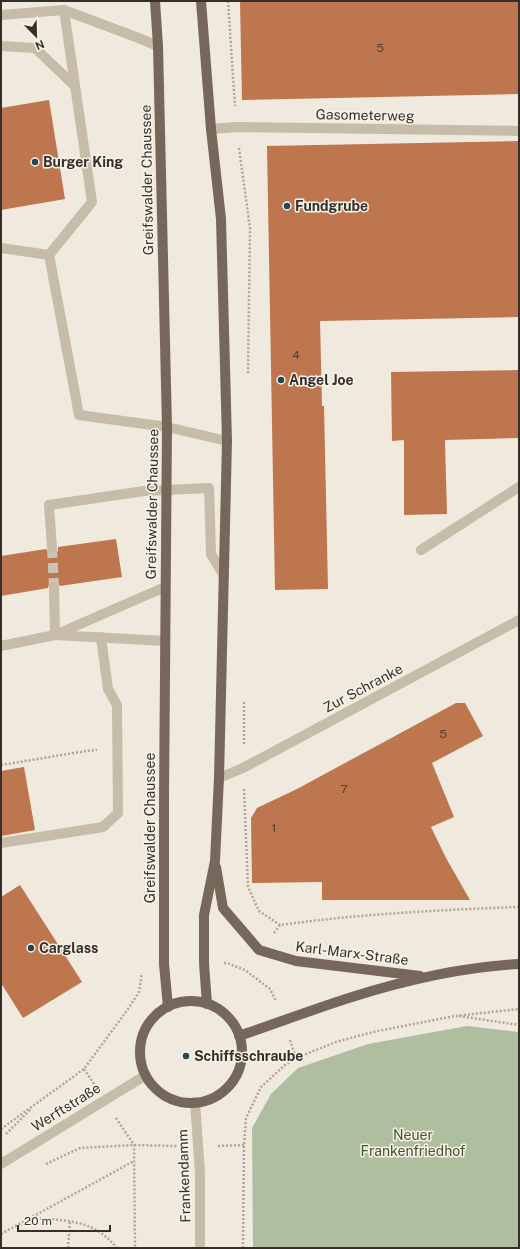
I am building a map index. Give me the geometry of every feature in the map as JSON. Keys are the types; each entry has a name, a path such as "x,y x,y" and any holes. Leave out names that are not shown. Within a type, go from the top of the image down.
{"main road":[{"name":"Greifswalder Chaussee","path":"155,1 158,46 167,427 164,964 168,1007"},
{"path":"201,1 211,129 221,219 227,441 219,778 215,861 204,915 204,963 207,1004"},
{"name":"Karl-Marx-Straße","path":"215,861 223,908 259,950 296,962 426,977"},
{"name":"Karl-Marx-Straße","path":"239,1036 352,997 426,977 476,968 519,964"},
{"path":"194,1001 207,1004 221,1011 232,1022 239,1036 242,1051 240,1066 234,1080 223,1091 210,1099 195,1102 180,1101 166,1096 154,1087 142,1066 140,1046 143,1036 152,1019 168,1007 181,1002 194,1001"}],"street":[{"path":"64,10 92,202 49,255 79,415 167,427 227,441"},
{"path":"1,15 64,10 136,36 158,46"},
{"path":"1,46 35,48 75,86"},
{"name":"Gasometerweg","path":"211,129 237,127 519,131"},
{"path":"1,248 49,255"},
{"path":"421,550 519,487"},
{"path":"52,548 49,505 144,491 210,488 211,554 224,576"},
{"path":"55,636 165,586"},
{"path":"54,587 55,636"},
{"name":"Zur Schranke","path":"219,778 243,768 519,620"},
{"path":"1,646 55,636 165,641"},
{"path":"1,844 102,827 118,813 117,706 108,689 101,637"},
{"name":"Werftstraße","path":"1,1164 146,1075"},
{"name":"Frankendamm","path":"195,1102 200,1174 200,1248"}],"path":[{"path":"228,1 237,127"},
{"path":"1,765 86,750 118,749"},
{"path":"280,926 326,919 423,911 519,907"},
{"path":"1,1129 84,1069 139,992 142,971"},
{"path":"243,1248 244,1145 246,1118 261,1087 285,1065 296,1058 336,1042 373,1032 455,1016 519,1008"},
{"path":"455,1016 519,1025"},
{"path":"104,1100 134,1145 135,1248"},
{"path":"1,1139 37,1104"},
{"path":"45,1164 80,1148 134,1145"},
{"path":"1,1234 134,1161"},
{"path":"31,1218 70,1221 92,1228 106,1236 117,1248"},
{"path":"68,1248 70,1221"}],"green space":[{"name":"Neuer Frankenfriedhof","path":"467,1026 519,1032 519,1248 253,1248 252,1128 271,1094 298,1068 368,1044"}],"building":[{"path":"240,1 519,1 519,94 242,100"},
{"path":"49,100 65,199 1,210 1,108"},
{"path":"519,141 519,317 320,321 322,406 324,406 328,589 275,590 267,146"},
{"path":"519,370 519,438 445,440 447,514 404,515 404,440 392,441 391,372"},
{"path":"116,539 122,577 60,586 57,582 53,581 49,584 48,588 1,596 1,556 46,549 49,554 53,554 58,551 58,547"},
{"path":"456,703 465,703 483,736 432,763 454,817 431,827 446,858 470,900 322,900 322,882 252,883 251,818 257,808 297,789"},
{"path":"24,767 35,830 1,836 1,771"},
{"path":"20,885 82,982 23,1018 1,983 1,897"}],"tunnel":[{"path":"52,548 54,587"}],"place":[{"name":"Burger King","path":"35,162"},
{"name":"Fundgrube","path":"287,206"},
{"name":"Angel Joe","path":"281,380"},
{"name":"Carglass","path":"31,948"},
{"name":"Schiffsschraube","path":"186,1056"}]}
